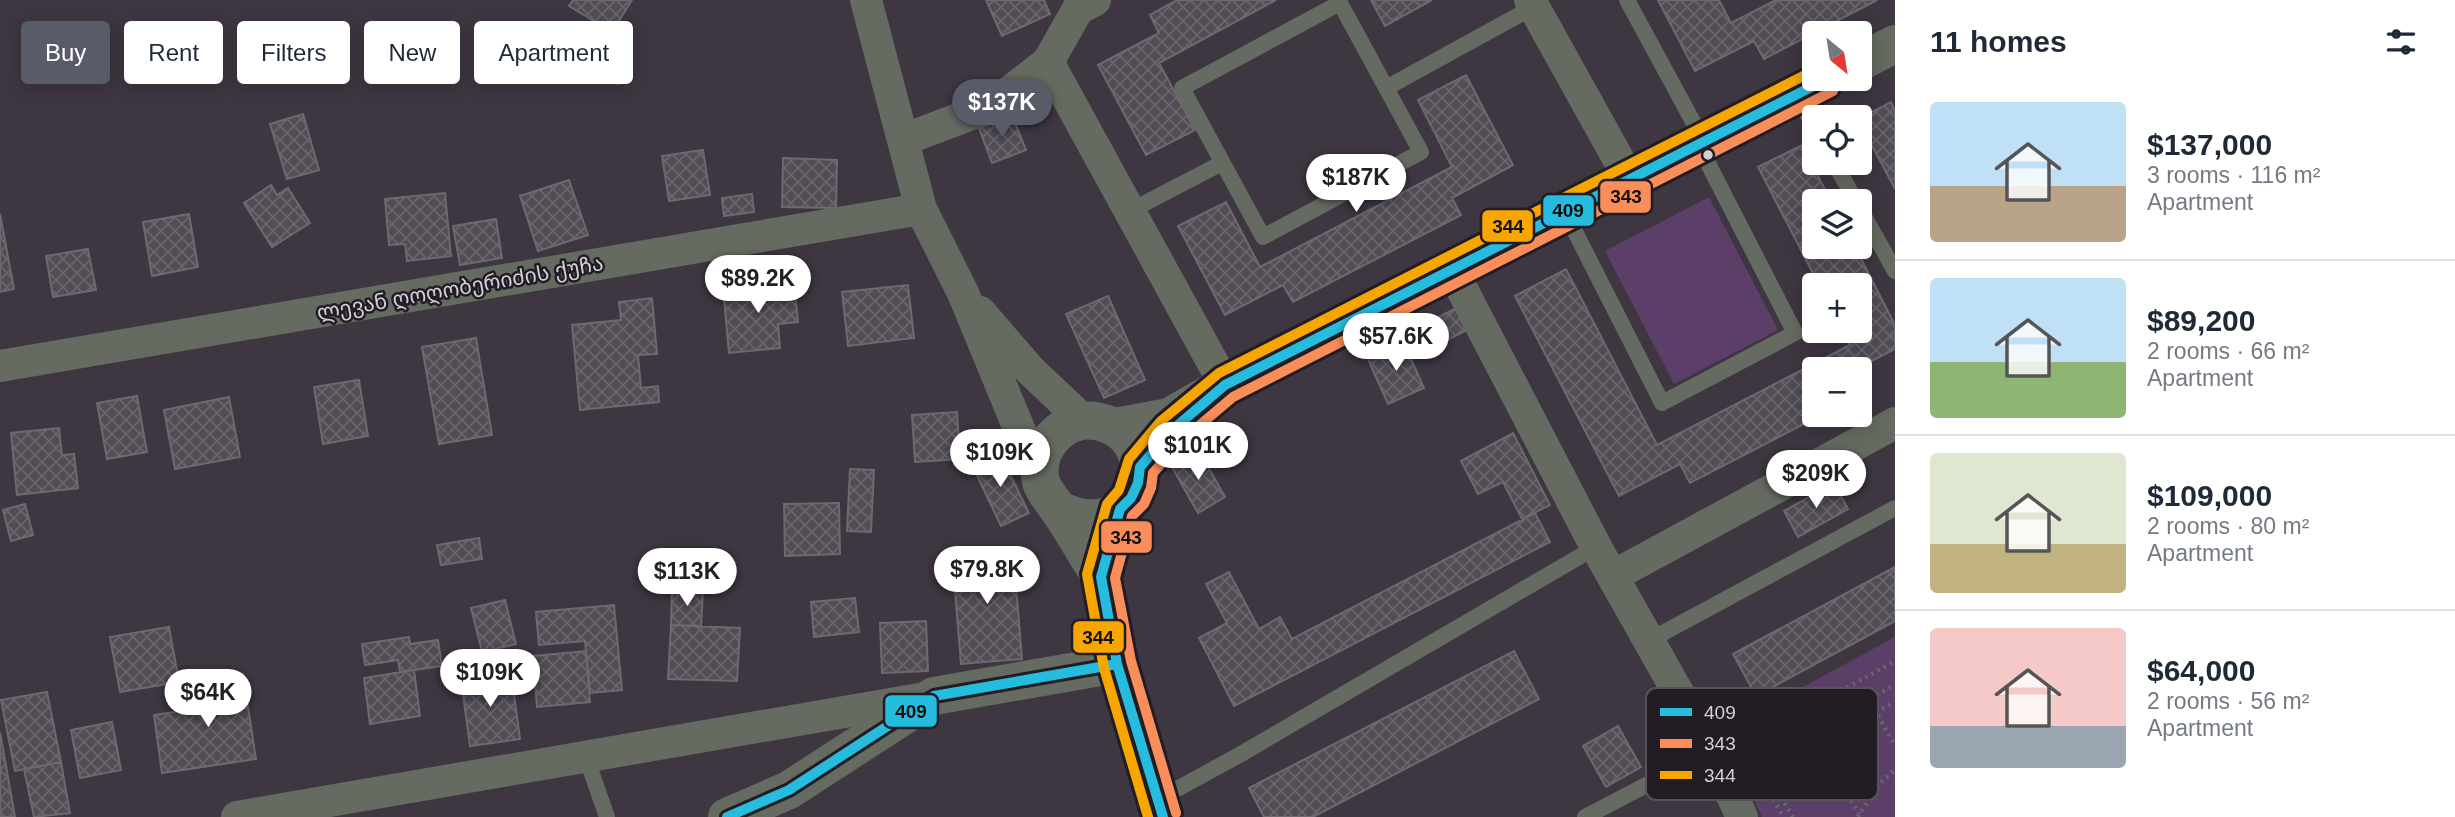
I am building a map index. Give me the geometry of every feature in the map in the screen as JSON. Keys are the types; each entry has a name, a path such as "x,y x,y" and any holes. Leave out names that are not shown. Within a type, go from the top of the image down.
{"street":[{"path":"866,0 921,209 963,293 1050,495 1101,577 1117,664 1160,809"},
{"path":"903,140 990,107 1048,61 1078,9 1095,0"},
{"path":"1537,2 1630,180"},
{"path":"1872,56 1895,44"},
{"path":"1048,61 1225,385"},
{"path":"963,293 1031,371 1100,424 1128,438 1136,451 1140,467 1138,483 1131,498 1120,509 1106,517 1090,520 1073,517 1050,495 1040,465 1045,449 1054,435 1068,425 1100,424 1169,417 1225,385 1804,91"},
{"name":"ლევან ღოღობერიძის ქუჩა","path":"0,366 921,209"},
{"path":"1452,270 1596,547 1675,688"},
{"path":"1140,467 1171,431 1225,385"},
{"path":"1613,576 1895,423"},
{"path":"1101,577 1120,509"},
{"path":"237,817 1117,664"},
{"path":"727,817 789,790 934,696"}],"lane":[{"path":"1565,212 1662,403 1795,333 1627,0"},
{"path":"1386,88 1537,2"},
{"path":"1340,3 1386,88 1421,152 1263,237 1182,88 1340,3"},
{"path":"1130,211 1222,163"},
{"path":"1872,230 1895,271"},
{"path":"1648,641 1895,508"},
{"path":"1160,809 1241,754 1596,547"},
{"path":"586,757 607,817"},
{"path":"1585,817 1646,785"}],"path":[{"path":"1846,688 1895,661"},
{"path":"1878,694 1895,685"},
{"path":"1878,711 1895,702"},
{"path":"1878,716 1895,746"},
{"path":"1878,786 1895,770"},
{"path":"1774,800 1783,817"},
{"path":"1783,800 1793,817"},
{"path":"1851,800 1859,816"},
{"path":"1859,816 1869,800"}],"shaded area":[{"path":"1709,197 1778,330 1674,384 1605,251"},
{"path":"1895,637 1895,817 1762,817 1754,800 1878,800 1878,688 1801,688"}],"building":[{"path":"573,0 632,0 619,21 594,21 569,6"},
{"path":"986,0 1044,0 1050,14 1002,36"},
{"path":"1177,0 1276,0 1159,63 1195,130 1146,155 1098,65 1159,33 1150,15"},
{"path":"1371,0 1432,0 1385,26"},
{"path":"1658,0 1719,0 1731,23 1776,0 1877,0 1837,21 1802,21 1802,39 1764,59 1754,41 1695,71"},
{"path":"1466,75 1513,165 1452,198 1461,215 1293,302 1283,285 1225,315 1178,226 1226,202 1260,267 1452,167 1418,100"},
{"path":"1891,102 1895,111 1895,189 1872,146 1872,112"},
{"path":"303,114 319,170 287,179 270,124"},
{"path":"1012,115 1026,150 992,163 979,128"},
{"path":"1802,145 1802,175 1818,175 1825,189 1802,189 1802,252 1758,167"},
{"path":"703,150 710,195 669,201 662,156"},
{"path":"783,158 837,160 836,208 782,207"},
{"path":"569,180 588,235 538,251 520,196"},
{"path":"271,185 277,195 288,188 310,223 272,247 244,203"},
{"path":"445,193 451,256 407,261 405,244 389,245 385,199"},
{"path":"752,194 754,212 724,216 722,198"},
{"path":"0,214 14,289 0,292"},
{"path":"189,214 198,267 152,276 143,222"},
{"path":"496,219 502,258 460,265 453,226"},
{"path":"88,249 96,290 53,297 46,256"},
{"path":"1806,259 1861,259 1868,273 1813,273"},
{"path":"1566,269 1657,445 1802,370 1802,425 1690,483 1680,464 1619,496 1515,296"},
{"path":"1872,280 1895,325 1895,349 1872,361 1872,357 1827,357 1850,345 1849,343 1872,343"},
{"path":"794,281 798,322 778,324 780,348 729,353 723,288"},
{"path":"908,285 914,338 848,346 842,292"},
{"path":"1108,296 1145,380 1104,398 1066,314"},
{"path":"652,298 657,354 638,355 641,388 658,386 659,402 580,410 572,325 621,320 619,302"},
{"path":"1458,307 1469,329 1441,343 1431,321"},
{"path":"476,338 492,435 439,444 422,347"},
{"path":"1403,341 1424,388 1388,404 1367,357"},
{"path":"359,380 368,436 323,444 314,387"},
{"path":"137,396 147,452 107,459 97,403"},
{"path":"229,397 240,457 175,469 164,410"},
{"path":"957,412 960,459 915,462 912,415"},
{"path":"59,428 62,455 74,454 78,488 17,495 11,433"},
{"path":"1513,433 1550,505 1522,519 1503,482 1478,494 1461,461"},
{"path":"1199,451 1225,497 1198,513 1172,467"},
{"path":"999,452 1029,513 1001,526 972,465"},
{"path":"850,469 874,470 871,532 847,531"},
{"path":"1834,483 1848,509 1798,537 1784,511"},
{"path":"839,503 840,554 785,556 784,504"},
{"path":"25,504 33,535 11,541 3,510"},
{"path":"1535,513 1550,542 1234,706 1199,638 1227,623 1206,584 1229,572 1259,629 1280,617 1292,639"},
{"path":"479,538 482,559 441,565 437,545"},
{"path":"1013,549 1022,659 961,664 952,554"},
{"path":"1895,567 1895,621 1771,688 1752,688 1733,654"},
{"path":"672,590 703,591 701,626 671,625"},
{"path":"855,598 859,632 814,637 811,602"},
{"path":"505,600 516,644 482,652 471,608"},
{"path":"614,605 622,690 590,693 585,641 539,645 536,612"},
{"path":"926,621 928,671 882,673 880,623"},
{"path":"671,625 740,628 737,681 668,679"},
{"path":"169,627 179,682 120,692 110,637"},
{"path":"409,637 410,644 438,640 442,666 400,672 398,660 365,665 362,644"},
{"path":"586,651 590,702 537,707 533,656"},
{"path":"1514,651 1539,699 1313,817 1264,817 1249,788"},
{"path":"414,670 420,716 370,724 364,678"},
{"path":"511,672 520,739 470,746 461,679"},
{"path":"243,674 256,759 162,773 154,715 201,708 197,682"},
{"path":"47,692 61,762 15,771 1,700"},
{"path":"112,722 121,770 80,778 71,730"},
{"path":"1618,726 1641,767 1606,787 1583,746"},
{"path":"0,732 15,817 0,817"},
{"path":"61,762 70,813 34,817 24,769"}],"transit line":[{"name":"344","path":"1148,817 1104,668 1087,574 1107,504 1119,490 1129,459 1161,421 1219,373 1802,77"},
{"name":"409","path":"1163,817 1117,664 1101,577 1120,509 1131,498 1138,483 1140,467 1171,431 1225,385 1803,91"},
{"name":"343","path":"1176,813 1131,661 1115,578 1132,516 1144,504 1151,488 1153,473 1181,441 1233,397 1833,91"},
{"name":"409","path":"727,817 789,790 934,696 1117,664"}]}
